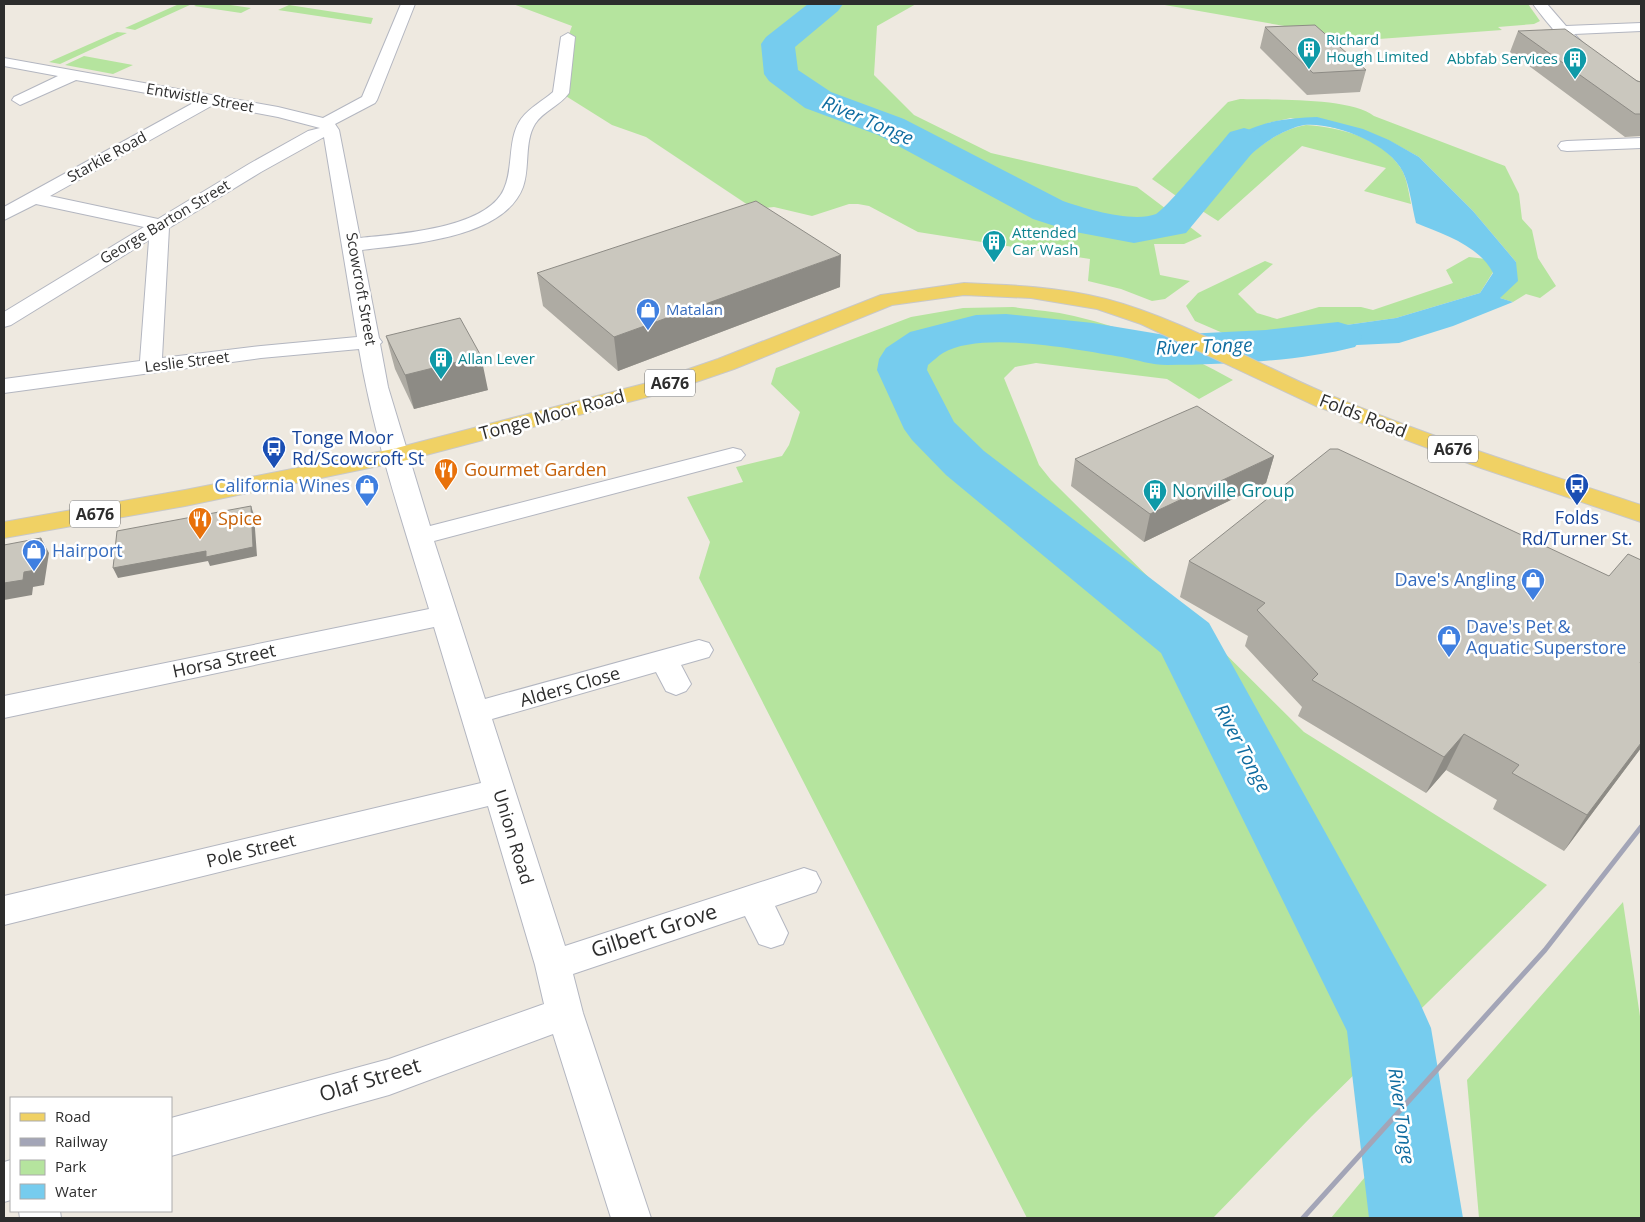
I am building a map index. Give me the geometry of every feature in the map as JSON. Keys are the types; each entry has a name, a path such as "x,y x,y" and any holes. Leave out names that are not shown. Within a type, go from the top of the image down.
{"main road":[{"name":"Tonge Moor Road","path":"4,530 185,498 395,456 659,387 726,364 869,306 909,295 964,289 1032,292 1101,304 1148,320"},
{"name":"Folds Road","path":"1148,320 1324,401 1384,424 1641,514"}],"street":[{"name":"George Barton Street","path":"4,321 160,225 328,127 369,100 408,4"},
{"path":"1540,4 1562,30 1616,84 1641,101"},
{"path":"1562,30 1641,27"},
{"path":"352,245 427,236 456,228 500,208 510,197 515,181 525,126 561,93 563,44"},
{"name":"Entwistle Street","path":"4,62 210,100 328,127"},
{"path":"20,100 74,75"},
{"name":"Starkie Road","path":"4,214 210,100"},
{"name":"Scowcroft Street","path":"328,127 352,245 377,387 395,456"},
{"path":"1567,146 1641,143"},
{"path":"33,198 160,225 151,367"},
{"name":"Leslie Street","path":"4,386 261,352 370,342"},
{"path":"420,537 710,469 733,455"},
{"name":"Union Road","path":"395,456 553,965 565,1012 631,1218"},
{"name":"Horsa Street","path":"4,707 445,615"},
{"name":"Alders Close","path":"475,713 670,672 699,650"},
{"name":"Pole Street","path":"4,911 499,791"},
{"name":"Gilbert Grove","path":"553,965 804,882"},
{"path":"754,898 771,933"},
{"name":"Olaf Street","path":"172,1137 389,1077 565,1012"}],"green space":[{"path":"179,4 192,4 135,30 125,28"},
{"path":"198,4 224,4 251,8 241,13 194,6"},
{"path":"513,4 916,4 877,26 874,75 914,115 991,153 1137,187 1202,236 1184,244 1154,244 1160,275 1190,281 1165,299 1152,301 1121,289 1088,281 1090,259 918,232 869,206 849,204 812,216 774,207 754,209 646,137 612,125 561,93 568,37 572,26"},
{"path":"1159,4 1528,4 1540,21 1534,24 1498,27 1502,30 1365,40"},
{"path":"289,5 373,18 371,24 278,10"},
{"path":"117,32 127,33 60,64 49,62"},
{"path":"84,56 133,65 113,74 65,65"},
{"path":"1240,99 1310,101 1348,105 1505,166 1519,194 1522,219 1532,230 1538,258 1556,286 1540,298 1526,294 1513,302 1500,298 1516,262 1473,211 1419,157 1388,140 1291,118 1268,123 1232,140 1182,200 1152,179 1228,102"},
{"path":"1306,125 1333,128 1360,136 1384,150 1402,170 1407,182 1411,204 1364,191 1386,168 1302,146 1218,221 1199,209 1234,170 1260,147 1274,137"},
{"path":"1469,257 1486,259 1493,272 1480,293 1396,318 1239,340 1195,321 1186,306 1198,293 1265,261 1273,264 1238,294 1257,313 1277,319 1319,307 1361,307 1373,310 1453,283 1446,270"},
{"path":"1013,307 1066,314 1095,321 1156,342 1233,380 1199,399 1167,379 1036,363 1015,367 1004,378 1039,465 1051,480 1304,732 1547,885 1311,1117 1213,1218 1027,1218 699,578 710,542 687,497 743,482 736,467 782,456 789,445 800,412 771,384 776,368 911,317 963,308"},
{"path":"1623,902 1641,1023 1641,1218 1479,1218 1467,1080"},
{"path":"1375,1165 1381,1218 1331,1218"}],"water":[{"path":"1317,117 1363,129 1389,140 1419,157 1473,211 1516,262 1518,281 1500,298 1513,302 1453,326 1399,343 1357,345 1278,357 1239,340 1396,318 1480,293 1493,273 1479,255 1470,248 1416,223 1403,172 1386,152 1360,136 1330,127 1304,125 1283,132 1265,143 1244,160 1199,209 1182,200 1219,153 1241,134 1273,122"}],"building":[{"path":"1315,25 1366,70 1313,73 1265,27"},
{"path":"1565,29 1641,82 1641,114 1635,114 1518,31"},
{"path":"756,201 841,255 614,337 537,273"},
{"path":"460,318 481,356 405,375 386,336"},
{"path":"1197,406 1274,456 1150,514 1075,459"},
{"name":"Dave's Pet & Aquatic Superstore","path":"1330,449 1338,449 1609,576 1628,554 1641,560 1641,743 1587,815 1512,773 1519,765 1464,734 1444,757 1312,680 1318,674 1257,610 1265,603 1189,561"},
{"path":"251,506 253,547 206,557 206,551 113,568 117,531"},
{"path":"41,538 36,570 24,572 23,580 4,583 4,545"}],"waterway":[{"name":"River Tonge","path":"827,4 778,44 781,74 818,100 891,127 1048,210 1070,218 1134,230 1171,224 1244,140"},
{"name":"River Tonge","path":"1338,337 1266,345 1165,350 1093,338 1006,328 976,329 927,342 904,359 902,370 931,429 965,463 1186,639 1389,1028 1416,1218"}],"railway":[{"path":"1303,1218 1545,950 1641,827"}],"place":[{"name":"Richard Hough Limited","path":"1309,70"},
{"name":"Abbfab Services","path":"1575,80"},
{"name":"Attended Car Wash","path":"994,263"},
{"name":"Matalan","path":"648,331"},
{"name":"Allan Lever","path":"441,380"},
{"name":"Tonge Moor Rd/Scowcroft St","path":"274,469"},
{"name":"Gourmet Garden","path":"446,491"},
{"name":"Folds Rd/Turner St.","path":"1577,506"},
{"name":"California Wines","path":"367,507"},
{"name":"Norville Group","path":"1155,512"},
{"name":"Spice","path":"200,540"},
{"name":"Hairport","path":"34,572"},
{"name":"Dave's Angling","path":"1533,601"},
{"name":"Dave's Pet & Aquatic Superstore","path":"1449,658"}]}
